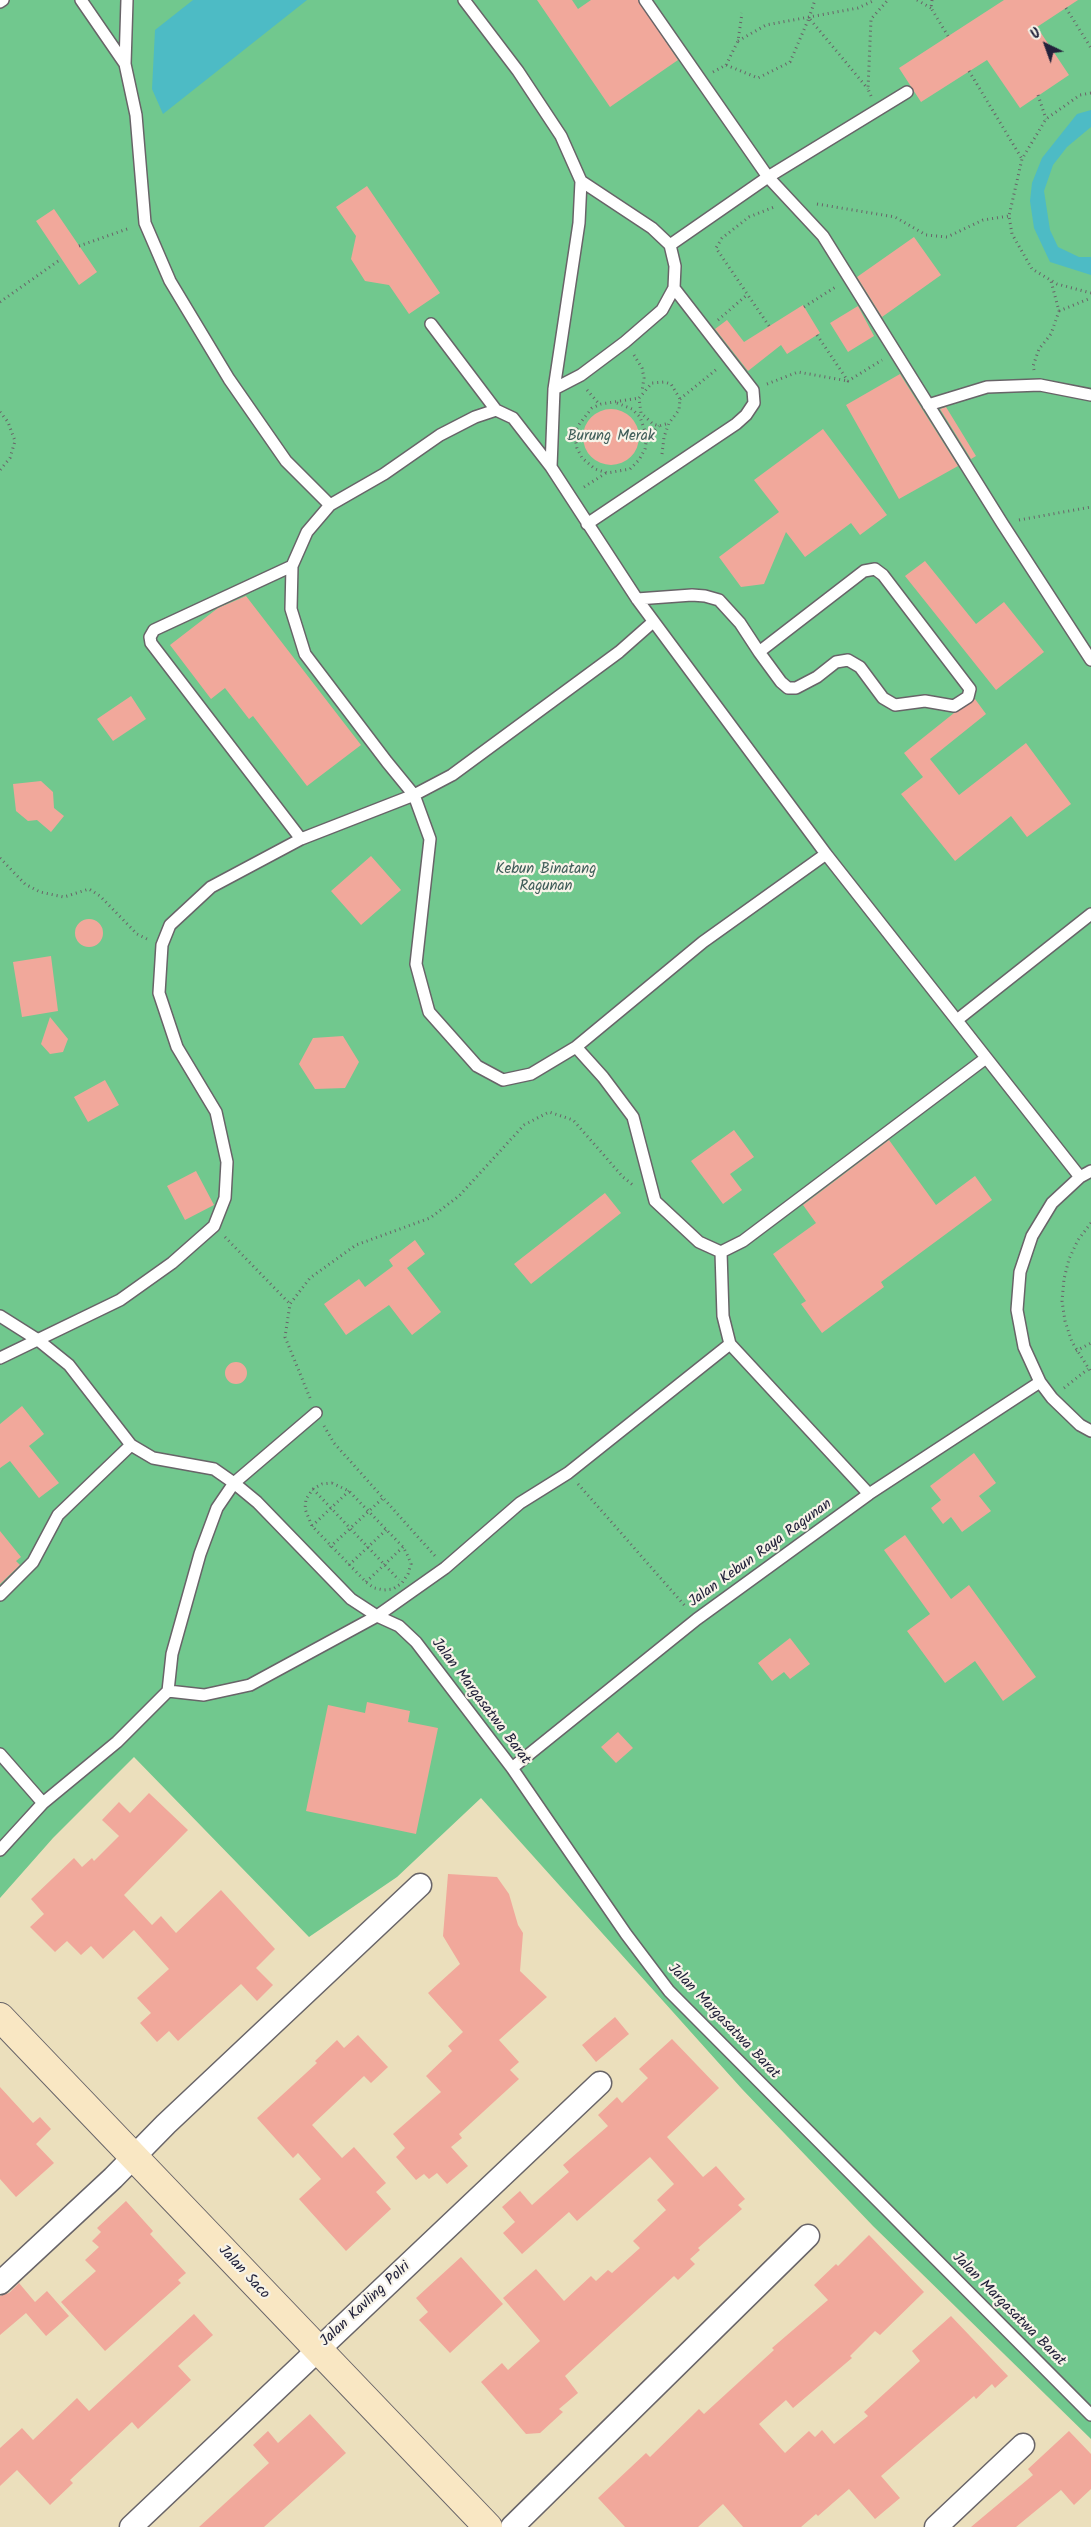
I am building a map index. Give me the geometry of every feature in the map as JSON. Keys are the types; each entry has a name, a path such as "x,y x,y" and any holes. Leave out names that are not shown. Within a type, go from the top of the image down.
{"main road":[{"name":"Jalan Saco","path":"0,2017 317,2351 488,2527"}],"street":[{"path":"0,2283 420,1886"},
{"name":"Jalan Kavling Polri","path":"131,2527 600,2083"},
{"path":"512,2527 808,2236"},
{"path":"936,2527 1023,2445"}],"lane":[{"path":"81,0 125,64"},
{"path":"127,0 125,64 136,115 145,223 170,281 229,378 286,461 330,505"},
{"path":"464,0 524,79 561,136 581,180 579,223 554,389 551,467"},
{"path":"645,0 768,178 823,236 1002,523 1091,660"},
{"path":"670,245 768,178 907,92"},
{"path":"554,389 581,375 625,342 662,310 674,288 674,266 670,245 652,228 581,180"},
{"path":"587,524 666,472 746,415 754,403 753,390 674,288"},
{"path":"431,324 496,410 513,418 551,467 637,599 826,854 1080,1177"},
{"path":"928,405 987,387 1040,386 1091,394"},
{"path":"496,410 474,417 440,435 384,474 330,505 307,532 292,566 291,609 305,654 387,762 414,794 430,839 416,964 429,1012 477,1066 503,1080 531,1074 576,1047 703,942 826,854"},
{"path":"292,566 154,630 150,637 151,643 301,839"},
{"path":"637,599 692,595 719,600 740,622 759,652 781,682 788,688 796,688 817,677 836,662 848,660 860,667 883,698 895,705 925,701 954,706 968,697 970,689 883,575 875,569 864,571 759,652"},
{"path":"0,1358 120,1300 172,1263 214,1226 225,1198 227,1162 216,1112 177,1047 159,993 162,946 170,925 211,887 301,839 414,794 452,775 506,737 654,622"},
{"path":"957,1020 1091,914"},
{"path":"576,1047 603,1077 633,1117 655,1201 699,1242 721,1252"},
{"path":"721,1252 744,1241 986,1058"},
{"path":"1091,1171 1080,1177 1052,1203 1032,1236 1020,1272 1017,1310 1024,1347 1040,1382 1052,1398 1080,1425 1091,1431"},
{"path":"721,1252 723,1316 730,1344 869,1494"},
{"name":"Jalan Margasatwa Barat","path":"0,1316 38,1340 69,1365 131,1445 153,1458 214,1470 234,1482 257,1502 350,1599 377,1616 399,1626 416,1642 512,1768 626,1934 669,1991 1091,2415"},
{"path":"168,1691 204,1695 250,1685 377,1616 445,1568 520,1503 568,1472 730,1344"},
{"name":"Jalan Kebun Raya Ragunan","path":"512,1768 697,1619 869,1494 1040,1382"},
{"path":"0,1850 43,1803 117,1742 168,1691 172,1654 200,1554 217,1508 234,1482 316,1413"},
{"path":"0,1595 33,1562 58,1515 131,1445"},
{"path":"0,1754 43,1803"}],"path":[{"path":"726,65 758,78 790,62 815,0"},
{"path":"738,41 766,25 858,8 875,0"},
{"path":"868,89 871,18 888,0"},
{"path":"918,0 931,8 948,36"},
{"path":"931,8 932,0"},
{"path":"1066,8 1091,48"},
{"path":"701,81 726,65 738,41 742,13"},
{"path":"809,18 868,89 879,109"},
{"path":"970,71 1022,159"},
{"path":"1091,93 1080,95 1046,118 1022,159 1009,216 1012,234 1022,255 1032,269 1051,281 1091,293"},
{"path":"1038,95 1046,118"},
{"path":"769,326 716,248 722,238 749,217 790,202 840,207 895,217 926,235 947,236 983,220 1009,216"},
{"path":"79,246 145,223"},
{"path":"0,302 61,259"},
{"path":"804,307 850,279"},
{"path":"1040,386 1032,366 1039,349 1051,334 1059,311 1051,281"},
{"path":"706,330 748,294"},
{"path":"1059,311 1091,298"},
{"path":"817,336 848,381"},
{"path":"625,342 642,368 644,378 639,408 644,417 660,426"},
{"path":"753,390 798,372 848,381 895,352"},
{"path":"680,399 729,360"},
{"path":"617,403 632,409 640,417 647,437 645,449 634,464 617,472 606,473 595,469 582,458 575,437 580,422 592,408 640,396 652,383 664,382 675,388 680,399 677,416 669,423 660,426 647,437"},
{"path":"0,412 8,422 15,441 10,458 0,470"},
{"path":"666,472 662,460 669,423"},
{"path":"569,497 606,473"},
{"path":"1002,523 1091,507"},
{"path":"0,858 25,884 40,892 64,897 89,889 100,896 137,934 162,946"},
{"path":"445,1568 334,1443 316,1413 286,1337 290,1304 310,1278 356,1245 430,1218 459,1196 524,1125 549,1112 574,1120 623,1177 655,1201"},
{"path":"1091,1223 1074,1249 1064,1280 1063,1311 1076,1351 1091,1372"},
{"path":"214,1226 290,1304"},
{"path":"1076,1351 1091,1343"},
{"path":"1052,1398 1088,1368"},
{"path":"568,1472 697,1619"},
{"path":"332,1483 349,1491 403,1547 411,1564 408,1574 402,1583 393,1589 384,1590 366,1582 312,1526 305,1509 306,1499 313,1489 322,1484 332,1483"},
{"path":"313,1489 412,1593"},
{"path":"312,1526 349,1491"},
{"path":"314,1562 383,1498"},
{"path":"349,1565 386,1530"},
{"path":"366,1582 403,1547"}],"green space":[{"name":"Kebun Binatang Ragunan","path":"0,0 1091,0 1091,2439 873,2226 742,2089 481,1798 397,1877 309,1937 134,1757 53,1838 0,1898"}],"water":[{"path":"193,0 307,0 163,114 152,89 155,30"},
{"path":"1091,110 1091,127 1067,147 1053,165 1044,191 1050,230 1058,247 1079,257 1091,257 1091,275 1050,262 1034,228 1030,201 1032,183 1042,158 1077,114"}],"building":[{"path":"537,0 572,0 578,9 591,0 638,0 678,60 610,107"},
{"path":"1004,0 1078,0 1037,27 1069,75 1020,108 987,60 921,102 899,68"},
{"path":"367,186 440,293 409,314 389,285 365,281 351,259 356,236 336,207"},
{"path":"54,209 97,272 79,285 36,221"},
{"path":"914,237 941,275 882,317 857,277"},
{"path":"803,305 820,333 787,354 781,345 748,371 715,329 727,320 744,342"},
{"path":"858,306 874,336 848,352 830,323"},
{"path":"900,374 958,466 899,499 846,405"},
{"path":"946,407 976,456 971,459 940,409"},
{"name":"Burung Merak","path":"605,409 617,409 627,413 635,421 639,437 635,453 627,461 617,465 605,465 595,461 587,453 583,443 583,431 587,421 595,413"},
{"path":"823,429 887,515 860,535 851,523 805,557 786,532 764,584 741,587 719,557 779,512 754,480"},
{"path":"925,561 976,624 1004,602 1044,652 996,690 905,576"},
{"path":"246,596 361,745 307,786 253,716 249,719 225,688 211,699 170,645 218,608"},
{"path":"131,696 146,719 113,741 97,719"},
{"path":"975,699 986,714 930,759 959,795 1026,743 1071,804 1027,837 1011,816 955,861 901,794 923,777 904,753 954,713"},
{"path":"41,781 53,792 54,808 64,816 51,832 37,820 28,821 16,811 13,784"},
{"path":"371,856 401,890 361,925 331,891"},
{"path":"89,919 99,923 103,933 99,943 89,947 79,943 75,933 79,923"},
{"path":"51,956 58,1011 22,1017 13,962"},
{"path":"50,1017 68,1039 63,1052 50,1054 41,1044"},
{"path":"343,1036 359,1062 345,1088 315,1089 299,1064 313,1038"},
{"path":"105,1080 119,1105 88,1122 74,1097"},
{"path":"734,1130 754,1157 730,1174 742,1190 723,1204 691,1161"},
{"path":"889,1140 936,1205 975,1176 992,1200 881,1282 884,1287 822,1333 801,1304 806,1301 773,1254 816,1223 803,1205"},
{"path":"196,1171 214,1205 185,1220 167,1186"},
{"path":"605,1193 621,1213 531,1284 514,1264"},
{"path":"415,1240 425,1254 407,1268 441,1312 412,1335 389,1305 346,1335 324,1304 359,1279 365,1287 393,1266 389,1260"},
{"path":"236,1362 244,1365 247,1373 244,1381 236,1384 228,1381 225,1373 228,1365"},
{"path":"22,1406 44,1434 29,1446 59,1483 39,1498 10,1461 0,1468 0,1424"},
{"path":"974,1453 996,1483 979,1496 991,1511 962,1532 951,1517 943,1524 931,1508 941,1500 930,1486"},
{"path":"0,1531 21,1557 16,1561 20,1565 0,1584"},
{"path":"905,1535 951,1599 969,1585 1036,1677 1003,1701 975,1661 945,1683 907,1631 930,1614 884,1550"},
{"path":"790,1638 810,1664 790,1679 784,1672 772,1681 758,1663"},
{"path":"367,1702 410,1711 408,1722 438,1728 416,1834 306,1811 328,1705 365,1713"},
{"path":"618,1732 633,1748 616,1763 601,1747"},
{"path":"149,1793 188,1830 124,1895 152,1925 161,1916 176,1933 221,1890 275,1949 256,1968 273,1985 257,2001 241,1984 178,2041 169,2031 157,2042 140,2023 151,2013 137,1998 169,1969 134,1930 103,1959 91,1946 81,1955 67,1941 55,1952 30,1927 44,1914 31,1899 74,1858 82,1867 92,1858 94,1861 119,1836 102,1820 119,1802 130,1813"},
{"path":"448,1874 497,1877 509,1894 518,1925 523,1933 520,1971 547,1997 499,2040 519,2062 510,2070 519,2079 459,2134 462,2138 451,2147 468,2166 447,2184 437,2173 429,2179 424,2174 416,2180 396,2157 405,2148 393,2134 441,2092 426,2076 452,2051 448,2046 463,2032 428,1993 460,1964 443,1936"},
{"path":"615,2017 629,2034 596,2062 582,2045"},
{"path":"358,2035 388,2067 371,2083 364,2076 312,2125 342,2158 354,2147 386,2183 376,2192 391,2209 346,2251 299,2199 321,2179 298,2153 293,2158 257,2118 317,2063 315,2061 337,2040 344,2048"},
{"path":"672,2039 719,2088 667,2137 703,2177 716,2166 745,2199 738,2205 742,2209 698,2248 700,2250 690,2259 695,2264 678,2280 674,2276 565,2376 578,2393 559,2409 563,2412 540,2433 526,2434 481,2382 502,2363 508,2370 540,2341 503,2298 536,2269 564,2301 591,2276 596,2281 608,2270 612,2273 640,2248 633,2241 666,2210 657,2200 674,2184 650,2157 577,2221 569,2212 522,2254 503,2233 515,2222 502,2207 520,2191 532,2205 569,2172 563,2165 608,2126 598,2115 617,2097 622,2103 648,2078 639,2069"},
{"path":"0,2087 33,2123 40,2117 51,2129 36,2144 54,2163 16,2197 0,2179"},
{"path":"126,2201 153,2231 150,2234 186,2273 178,2280 181,2283 105,2351 61,2302 96,2271 85,2260 99,2247 92,2241 101,2232 97,2228"},
{"path":"869,2235 924,2292 880,2335 875,2331 850,2356 852,2358 793,2408 786,2400 759,2424 785,2453 809,2431 815,2437 822,2430 834,2444 868,2416 864,2412 920,2361 912,2351 951,2316 1008,2376 995,2388 992,2384 976,2399 974,2396 881,2476 900,2498 875,2519 849,2489 818,2516 816,2514 801,2527 743,2527 723,2504 698,2527 625,2527 598,2498 646,2453 650,2457 699,2409 704,2414 774,2350 772,2348 828,2300 814,2285 836,2264 838,2266"},
{"path":"461,2257 503,2304 450,2353 419,2320 428,2312 416,2298"},
{"path":"19,2283 35,2302 47,2291 69,2316 46,2336 26,2313 0,2335 0,2296 9,2293"},
{"path":"194,2314 213,2335 178,2366 191,2380 138,2429 132,2422 70,2480 73,2483 50,2505 17,2470 0,2486 0,2448 22,2428 33,2440 77,2398 89,2411"},
{"path":"310,2414 346,2453 264,2527 199,2527 269,2463 253,2445 268,2431 278,2443"},
{"path":"1069,2431 1091,2454 1091,2489 1074,2505 1061,2490 1016,2527 971,2527 1033,2475 1028,2469"}]}
